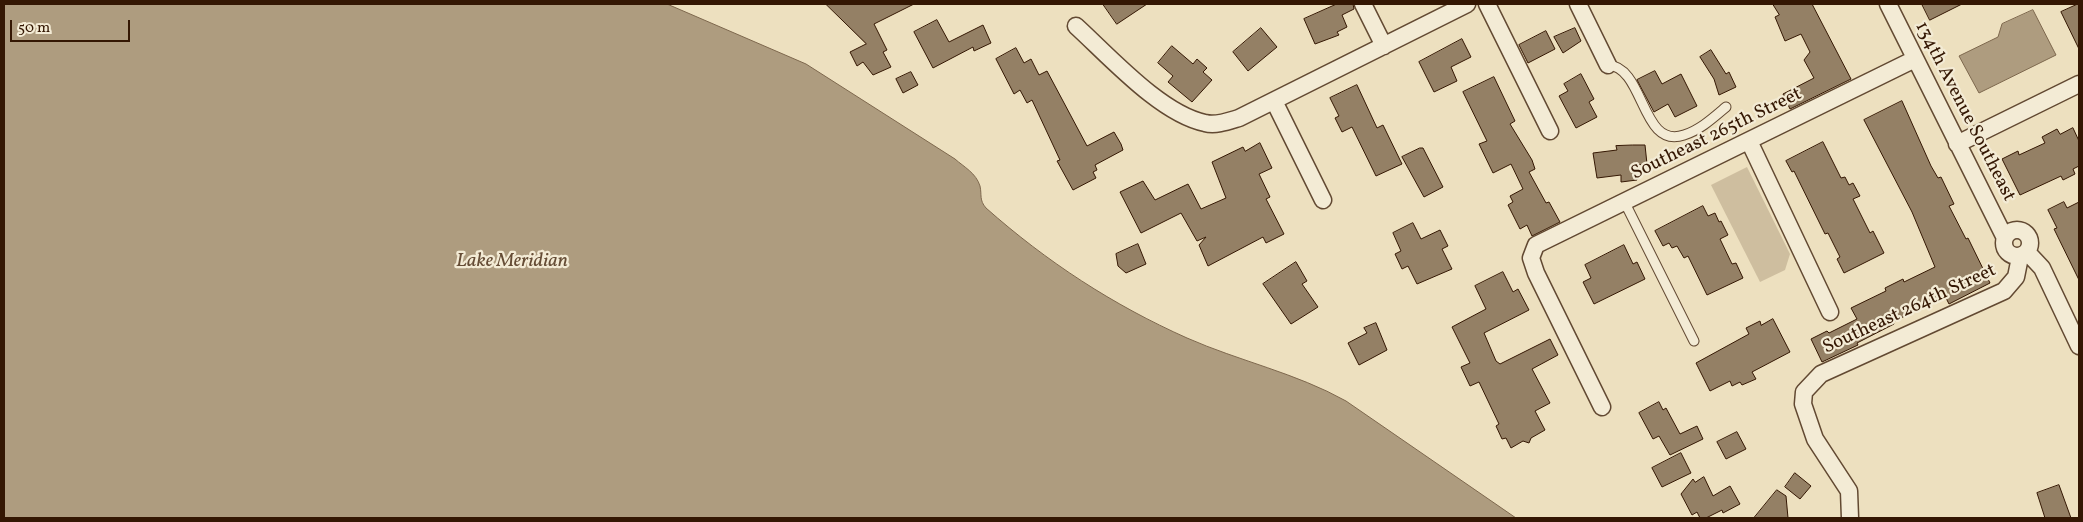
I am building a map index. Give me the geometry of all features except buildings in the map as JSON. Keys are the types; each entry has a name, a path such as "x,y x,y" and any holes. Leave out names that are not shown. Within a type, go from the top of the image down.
{"street":[{"path":"1363,4 1384,46"},
{"path":"1076,26 1147,91 1180,114 1207,124 1240,118 1468,4"},
{"path":"1487,4 1550,131"},
{"path":"1578,4 1608,65"},
{"name":"134th Avenue Southeast","path":"1888,4 2004,238 2005,250 2011,256 2023,254 2030,244 2024,232 2011,231 2004,238"},
{"name":"Southeast 265th Street","path":"1602,406 1536,273 1531,258 1536,246 1915,59"},
{"path":"1957,144 2079,84"},
{"path":"1274,101 1323,200"},
{"path":"1749,141 1830,312"},
{"name":"134th Avenue Southeast","path":"2023,254 2042,268 2079,346"},
{"name":"Southeast 264th Street","path":"1850,518 1849,491 1815,439 1803,404 1804,392 1821,374 2004,291 2016,277 2023,254"}],"lane":[{"path":"1608,65 1623,70 1630,79 1659,132 1682,136 1702,126 1726,108"},
{"path":"1625,203 1694,341"}],"shaded area":[{"path":"1747,167 1790,254 1785,270 1760,282 1711,185"}],"water":[{"name":"Lake Meridian","path":"4,4 667,4 806,64 955,159 976,177 980,186 982,202 986,208 1057,264 1107,297 1187,338 1287,375 1346,401 1516,518 4,518"},
{"path":"2033,10 2056,55 1979,93 1959,56 1998,37 2002,24"}]}
